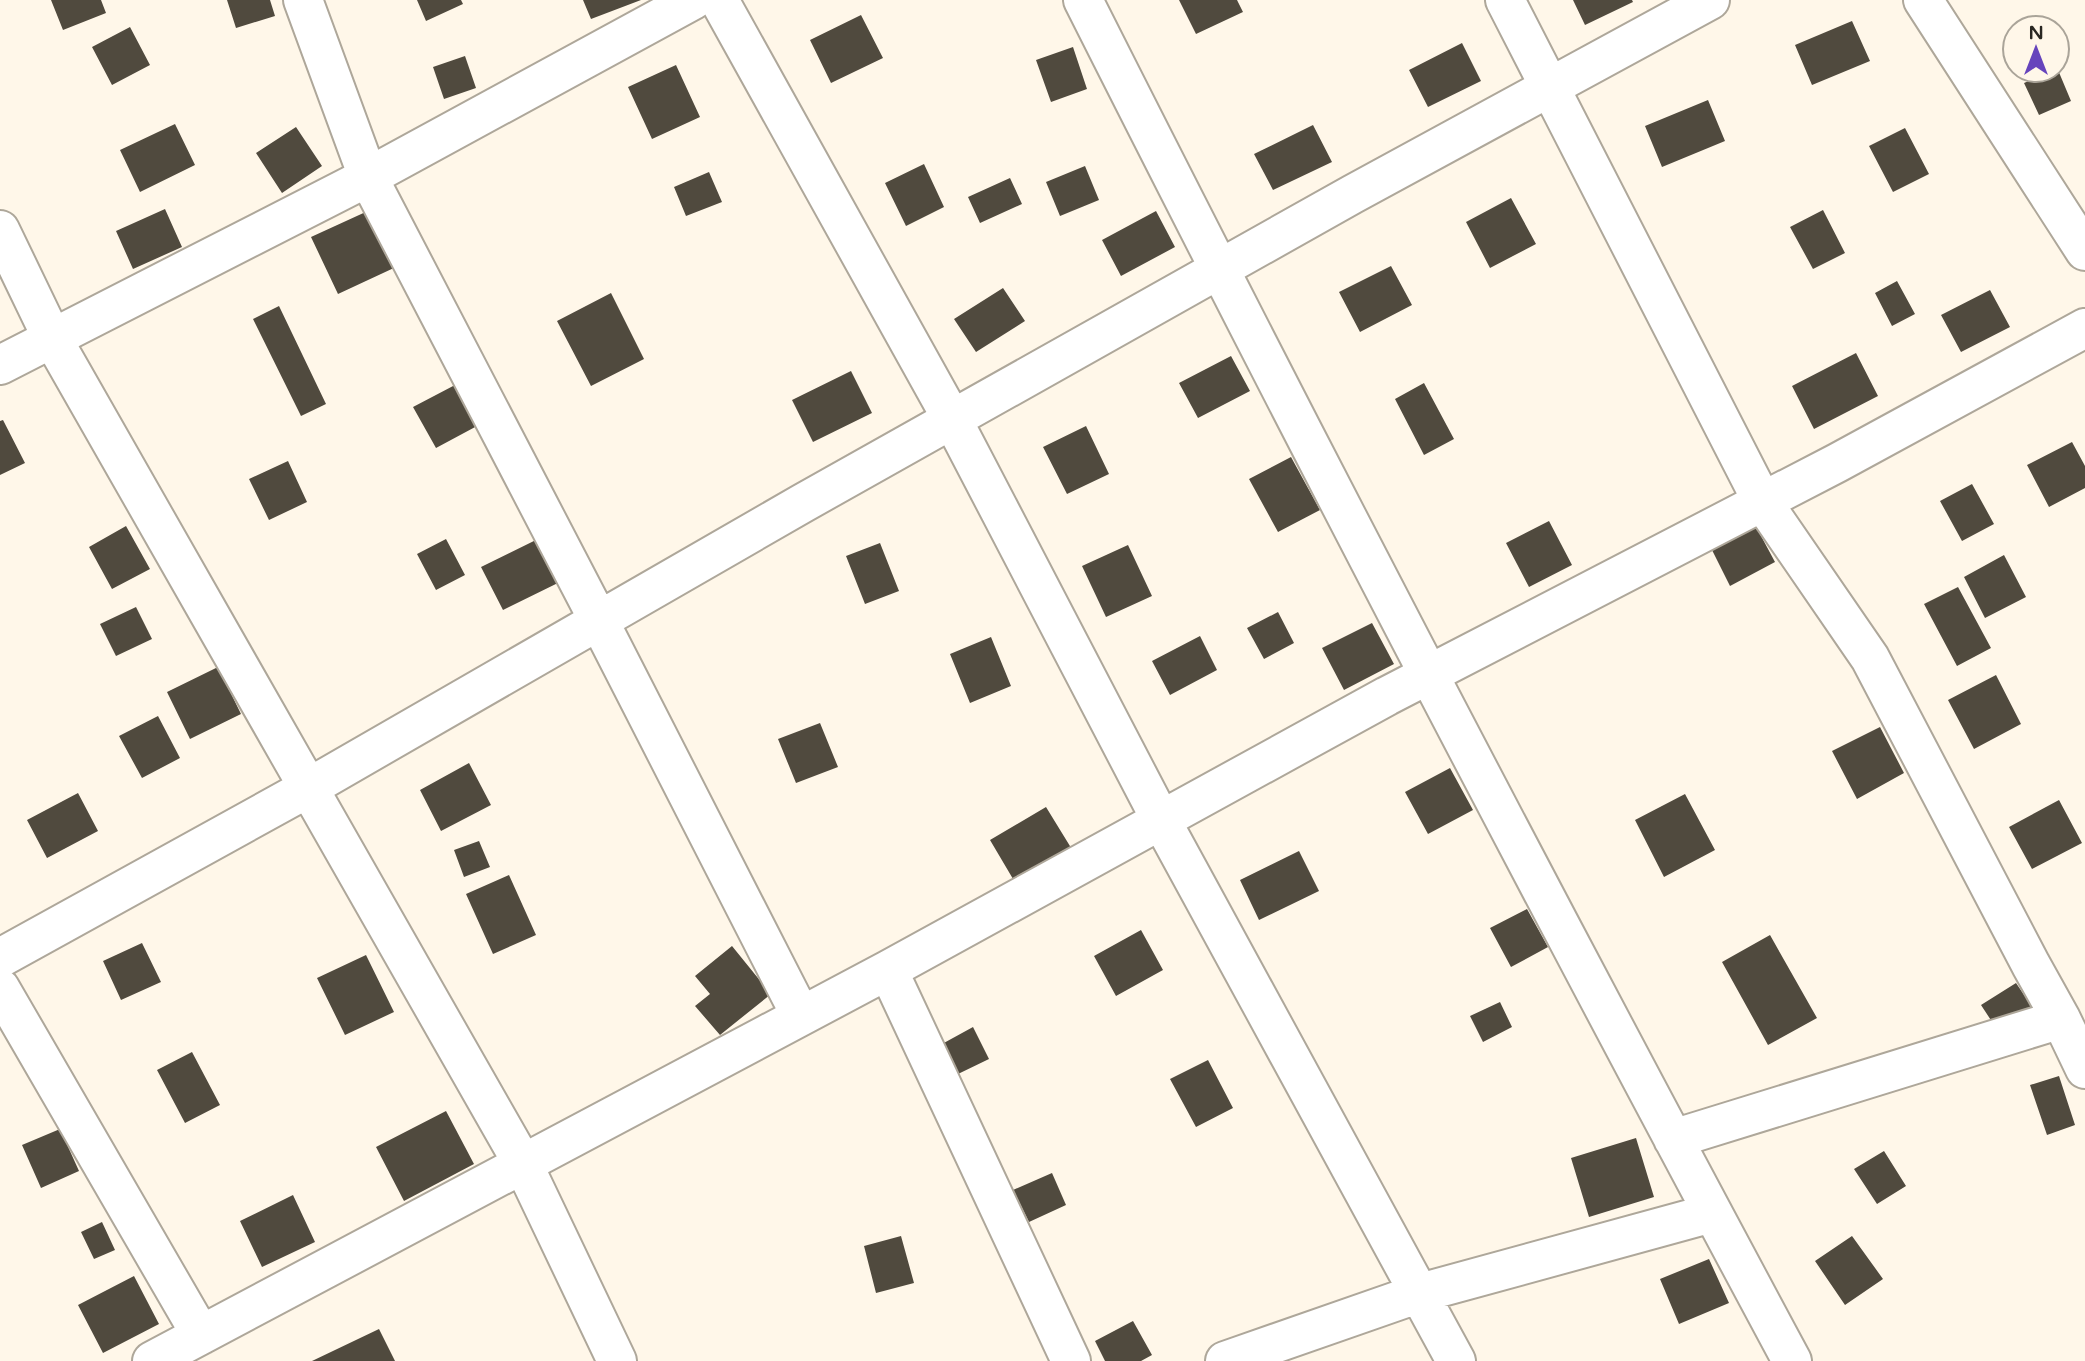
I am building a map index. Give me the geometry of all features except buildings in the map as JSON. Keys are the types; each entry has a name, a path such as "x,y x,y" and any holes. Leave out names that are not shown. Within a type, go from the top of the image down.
{"street":[{"path":"303,0 368,177 801,1016"},
{"path":"0,365 368,177 693,0"},
{"path":"719,0 952,419 1161,820 1456,1361"},
{"path":"1083,0 1219,270 1429,674 1792,1361"},
{"path":"1505,0 1762,501 1870,658 2085,1069"},
{"path":"0,958 308,788 952,419 1710,0"},
{"path":"1923,0 2085,251"},
{"path":"0,230 52,338 523,1164 617,1361"},
{"path":"152,1361 888,970 1429,674 1762,501 2085,328"},
{"path":"888,970 1071,1361"},
{"path":"0,988 201,1335"},
{"path":"1673,1139 2061,1019"},
{"path":"1225,1361 1420,1293 1712,1213"}]}
